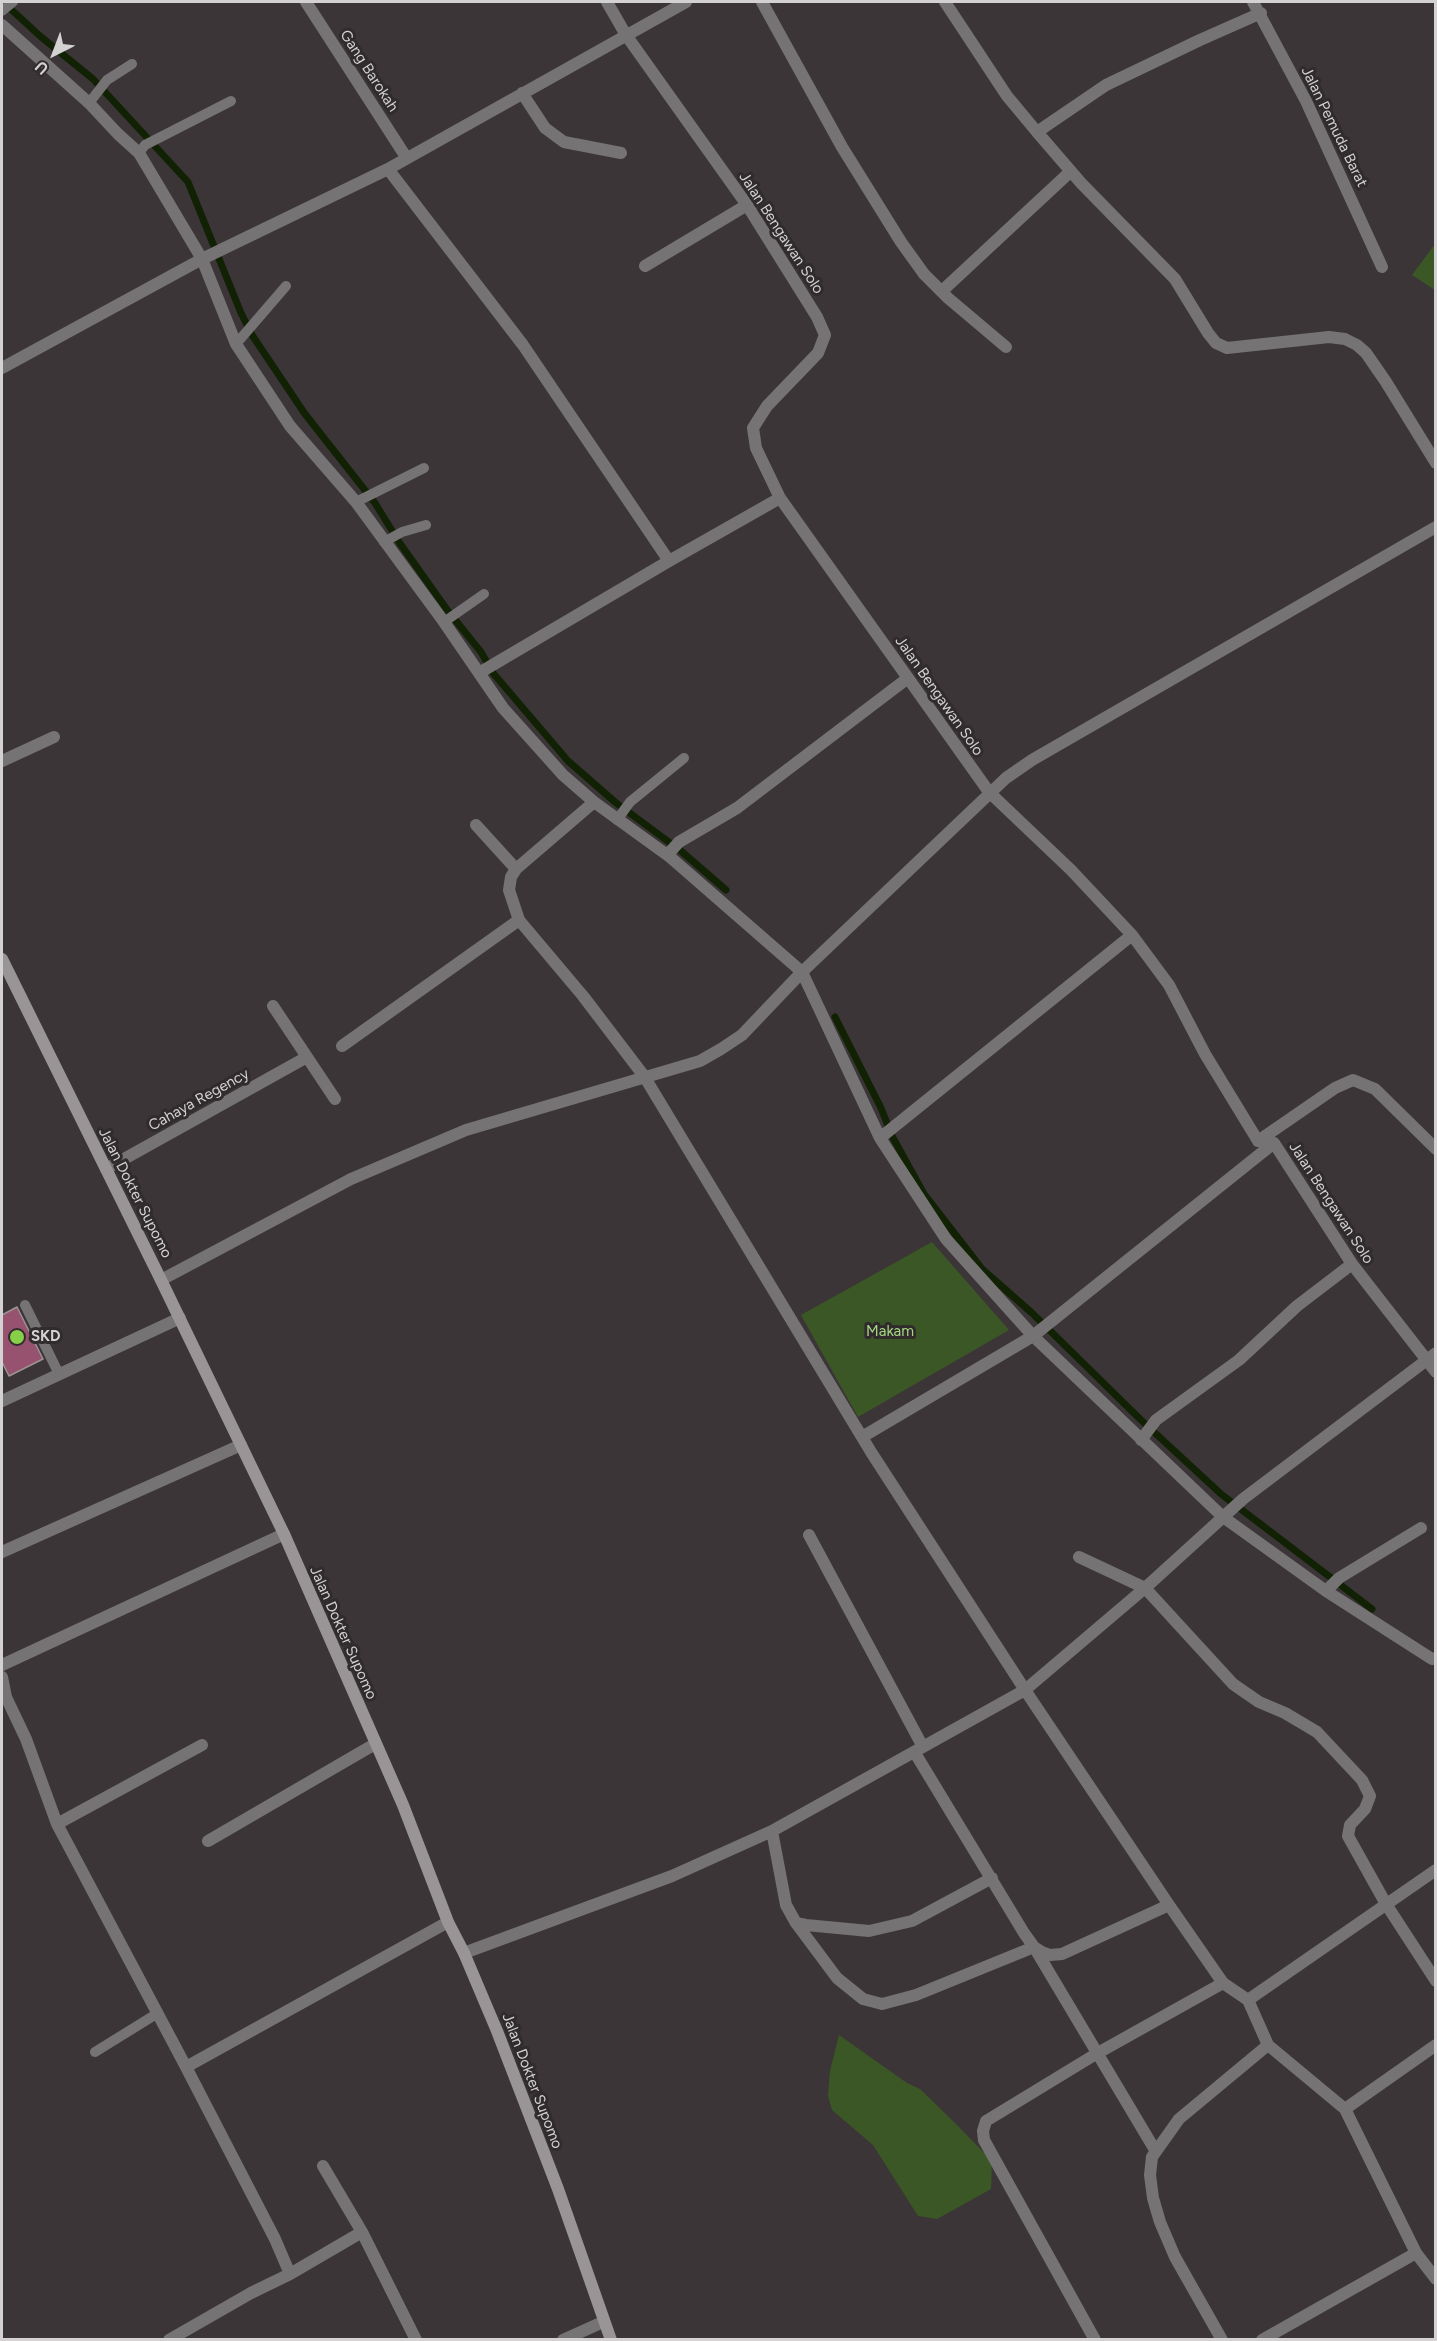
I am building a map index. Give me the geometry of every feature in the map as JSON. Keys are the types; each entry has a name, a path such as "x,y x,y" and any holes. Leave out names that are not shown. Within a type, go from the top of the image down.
{"street":[{"name":"Gang Barokah","path":"306,2 406,157"},
{"name":"Jalan Bengawan Solo","path":"607,2 626,35 747,205 817,317 825,335 818,353 767,406 753,428 756,448 780,498 989,792 1071,870 1132,935 1168,985 1205,1054 1258,1142 1274,1143 1352,1264 1432,1356 1436,1372"},
{"path":"2,368 206,257 388,169 686,2"},
{"path":"762,2 842,147 901,242 924,274 965,314 1006,347"},
{"path":"945,2 1007,96 1071,171 1175,279 1216,343 1227,348 1329,337 1345,339 1357,345 1366,353 1386,382 1436,463"},
{"name":"Jalan Pemuda Barat","path":"1253,2 1338,169 1382,267"},
{"path":"1037,132 1106,85 1261,14"},
{"path":"2,25 92,98 142,149 206,257 239,342 290,426 360,500 387,540 451,618 503,708 563,775 594,802 619,815 670,855 802,972 886,1133 946,1239 1036,1333 1143,1436 1228,1513 1332,1585 1434,1661"},
{"path":"522,93 545,128 564,142 621,153"},
{"path":"388,169 523,345 669,561"},
{"path":"942,291 1071,171"},
{"path":"645,266 747,205"},
{"path":"482,672 780,498"},
{"path":"161,1280 351,1179 456,1134 700,1060 721,1049 742,1035 802,972 989,792 1032,760 1436,527"},
{"path":"670,855 680,842 737,808 908,678"},
{"path":"2,761 54,737"},
{"path":"594,802 516,869 511,877 509,890 519,920 583,996 644,1076 862,1437 1025,1690 1168,1905 1223,1983 1248,2000 1268,2045 1346,2109 1416,2253 1436,2279"},
{"path":"476,825 516,869"},
{"path":"342,1046 519,920"},
{"path":"886,1133 1132,935"},
{"name":"Jalan Dokter Supomo","path":"2,959 284,1534 403,1805 448,1922 464,1953 558,2189 611,2340"},
{"path":"273,1006 335,1099"},
{"name":"Cahaya Regency","path":"106,1169 307,1057"},
{"path":"1258,1142 1335,1088 1353,1080 1375,1089 1436,1149"},
{"path":"862,1437 1036,1333 1274,1143"},
{"path":"1143,1436 1156,1420 1239,1360 1297,1306 1352,1264"},
{"path":"2,1401 180,1318"},
{"path":"464,1953 672,1876 772,1831 1025,1690 1145,1588 1243,1499 1432,1356"},
{"path":"2,1552 241,1445"},
{"path":"1332,1585 1421,1528"},
{"path":"2,1665 284,1534"},
{"path":"809,1535 919,1750 992,1878 1155,2150"},
{"path":"1079,1557 1145,1588 1233,1684 1259,1702 1285,1713 1317,1732 1362,1780 1370,1796 1365,1809 1350,1825 1348,1836 1386,1904 1436,1981"},
{"path":"2,1677 4,1698 26,1739 57,1824 186,2067 275,2239 290,2274"},
{"path":"208,1840 375,1744"},
{"path":"57,1824 202,1745"},
{"path":"772,1831 786,1905 796,1923 837,1978 863,1999 882,2004 916,1995 1034,1947 1050,1955 1062,1954 1168,1905"},
{"path":"1248,2000 1436,1870"},
{"path":"796,1923 830,1929 869,1931 912,1921 992,1878"},
{"path":"186,2067 448,1922"},
{"path":"1095,2340 984,2140 983,2131 986,2121 1096,2054 1223,1983"},
{"path":"1346,2109 1436,2044"},
{"path":"1222,2340 1175,2257 1160,2222 1153,2198 1150,2175 1152,2157 1179,2119 1268,2045"},
{"path":"323,2166 362,2232 416,2340"},
{"path":"169,2340 362,2232"},
{"path":"1262,2340 1416,2253"},
{"path":"563,2340 603,2322"}],"lane":[{"path":"2,11 13,2"},
{"path":"92,98 107,80 132,64"},
{"path":"142,149 156,139 231,101"},
{"path":"239,342 286,286"},
{"path":"360,500 424,468"},
{"path":"387,540 402,532 426,525"},
{"path":"451,618 484,594"},
{"path":"619,815 630,802 684,758"},
{"path":"25,1305 59,1374"},
{"path":"95,2052 158,2013"}],"green space":[{"path":"1435,244 1435,290 1412,275"},
{"name":"Makam","path":"932,1242 1009,1330 858,1417 801,1315"},
{"path":"839,2035 907,2083 920,2089 956,2124 992,2161 991,2189 937,2219 918,2216 873,2145 832,2110 828,2096 830,2071"}],"building":[{"name":"SKD","path":"17,1307 43,1359 9,1376 2,1362 2,1315"}],"waterway":[{"path":"3,2 93,79 188,182 252,335 305,414 375,503 399,542 448,611 481,652 493,673 568,761 615,802 681,851 726,890"},
{"path":"835,1017 881,1108 892,1136 924,1194 982,1269 1032,1313 1141,1420 1221,1494 1372,1609"}],"place":[{"name":"SKD","path":"17,1337"}]}
